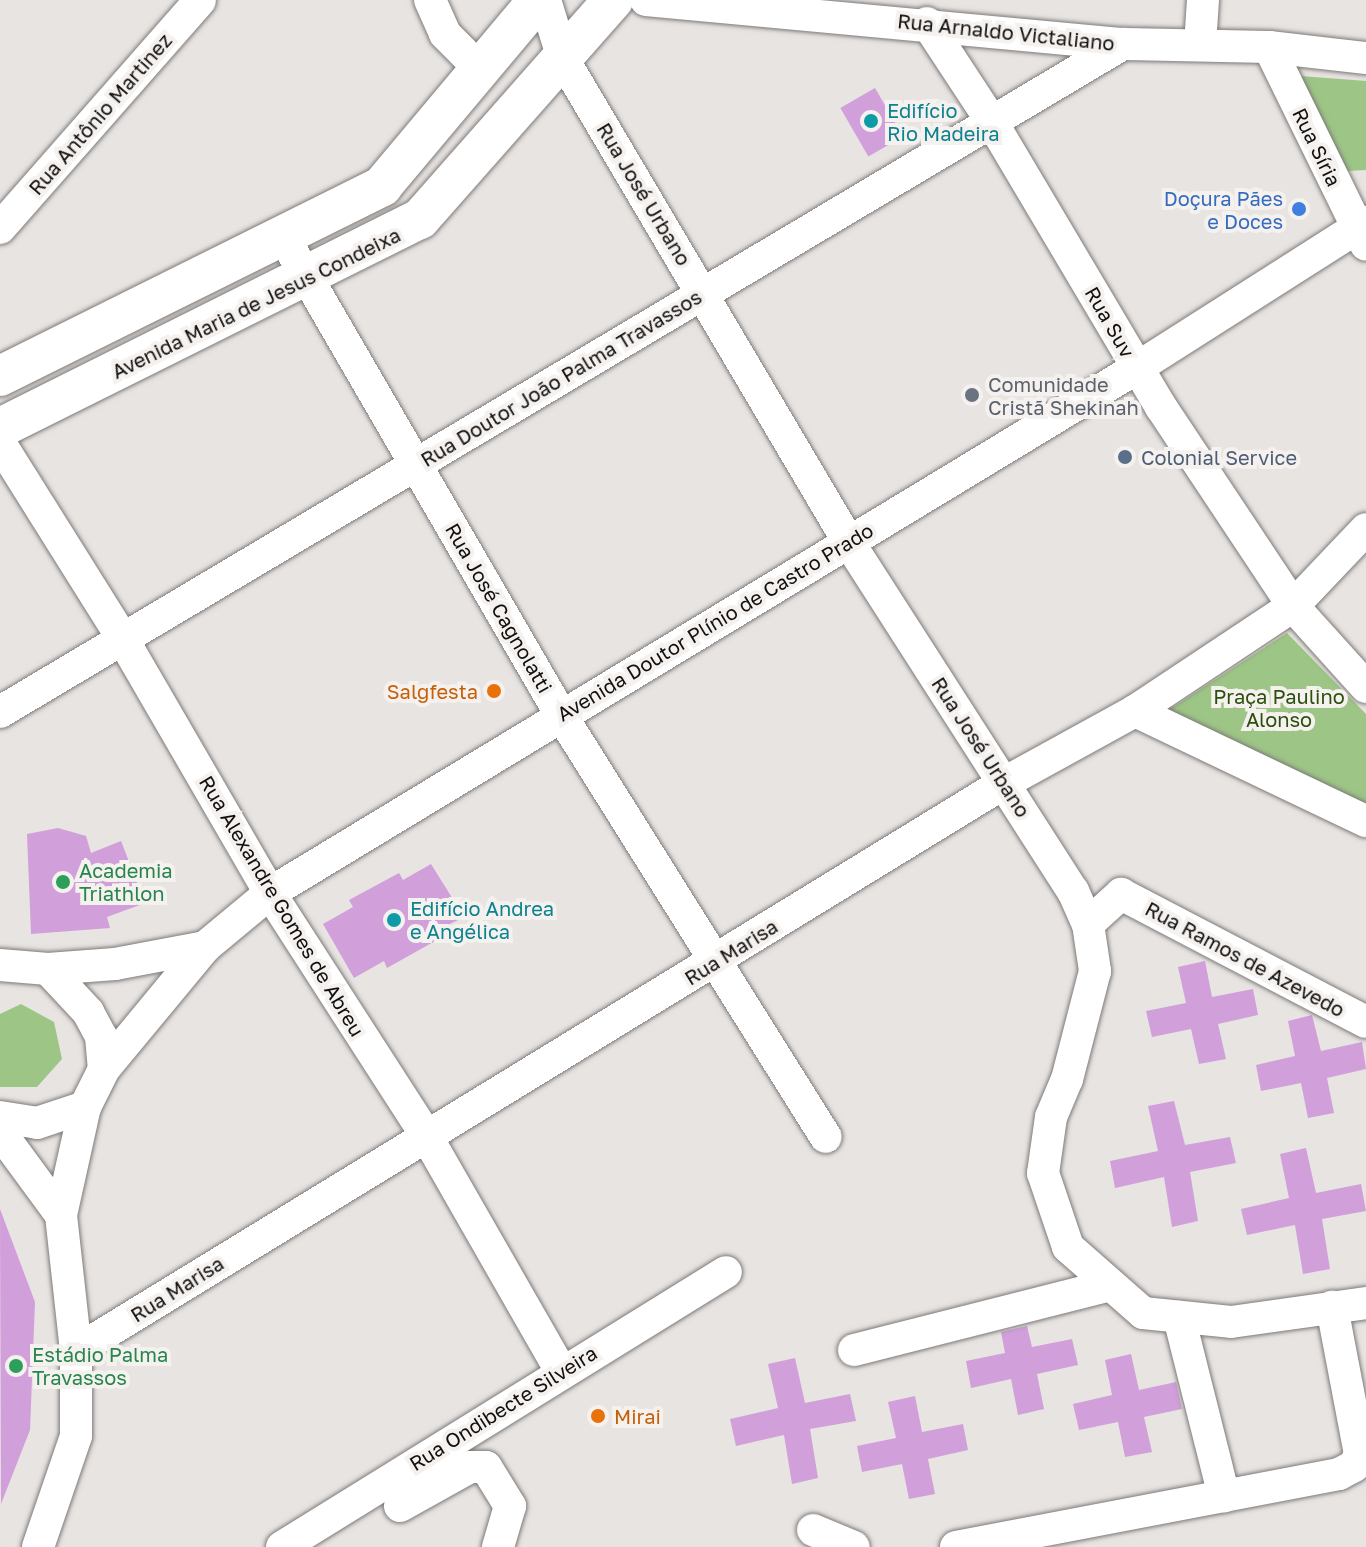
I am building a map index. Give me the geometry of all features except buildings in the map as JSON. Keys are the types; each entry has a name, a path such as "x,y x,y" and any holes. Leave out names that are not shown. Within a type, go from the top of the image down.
{"main road":[{"path":"0,376 382,186 538,0"},
{"name":"Avenida Maria de Jesus Condeixa","path":"0,428 305,281 420,219 613,0"}],"street":[{"name":"Rua Antônio Martinez","path":"0,228 200,0"},
{"path":"430,0 445,34 481,70"},
{"name":"Rua José Urbano","path":"545,0 563,59 848,541 1073,891 1088,924 1095,971 1067,1079 1051,1117 1043,1173 1068,1247 1107,1286 1143,1313 1231,1322 1366,1303"},
{"name":"Rua Arnaldo Victaliano","path":"646,0 927,23 1123,44 1269,47 1362,53"},
{"path":"1200,45 1203,0"},
{"name":"Rua Suv","path":"927,23 990,119 1137,368 1293,606 1366,687"},
{"name":"Rua Doutor João Palma Travassos","path":"0,712 121,636 416,465 990,119 1123,44"},
{"name":"Rua Síria","path":"1269,47 1363,232"},
{"name":"Avenida Doutor Plínio de Castro Prado","path":"38,1547 76,1436 76,1351 61,1215 85,1107 104,1069 205,947 270,893 1363,232"},
{"name":"Rua José Cagnolatti","path":"283,236 305,281 561,715 826,1137"},
{"name":"Rua Alexandre Gomes de Abreu","path":"0,443 121,636 270,893 427,1137 561,1371"},
{"name":"Rua Marisa","path":"76,1351 1004,783 1135,711 1293,606 1366,529"},
{"path":"1135,711 1366,821"},
{"name":"Rua Ramos de Azevedo","path":"1088,924 1121,894 1366,1022"},
{"path":"0,965 48,969 115,964 205,947"},
{"path":"48,969 88,1012 101,1036 104,1069"},
{"path":"0,1117 37,1123 85,1107"},
{"path":"0,1132 61,1215"},
{"name":"Rua Ondibecte Silveira","path":"284,1547 561,1371 726,1272"},
{"path":"854,1350 1107,1286"},
{"path":"956,1547 1360,1468 1332,1307"},
{"path":"1179,1317 1224,1496"},
{"path":"400,1506 470,1467 486,1467 510,1506 498,1547"},
{"path":"813,1530 854,1547"}],"green space":[{"path":"1301,76 1366,81 1366,170 1348,171 1297,82"},
{"name":"Praça Paulino Alonso","path":"1287,633 1366,714 1366,814 1161,715"},
{"path":"21,1004 54,1022 62,1059 37,1087 0,1087 0,1014"}],"place":[{"name":"Edifício Rio Madeira","path":"871,121"},
{"name":"Doçura Pães e Doces","path":"1299,209"},
{"name":"Comunidade Cristã Shekinah","path":"972,395"},
{"name":"Colonial Service","path":"1125,457"},
{"name":"Salgfesta","path":"494,691"},
{"name":"Academia Triathlon","path":"63,882"},
{"name":"Edifício Andrea e Angélica","path":"394,920"},
{"name":"Estádio Palma Travassos","path":"16,1366"},
{"name":"Mirai","path":"598,1416"}]}
